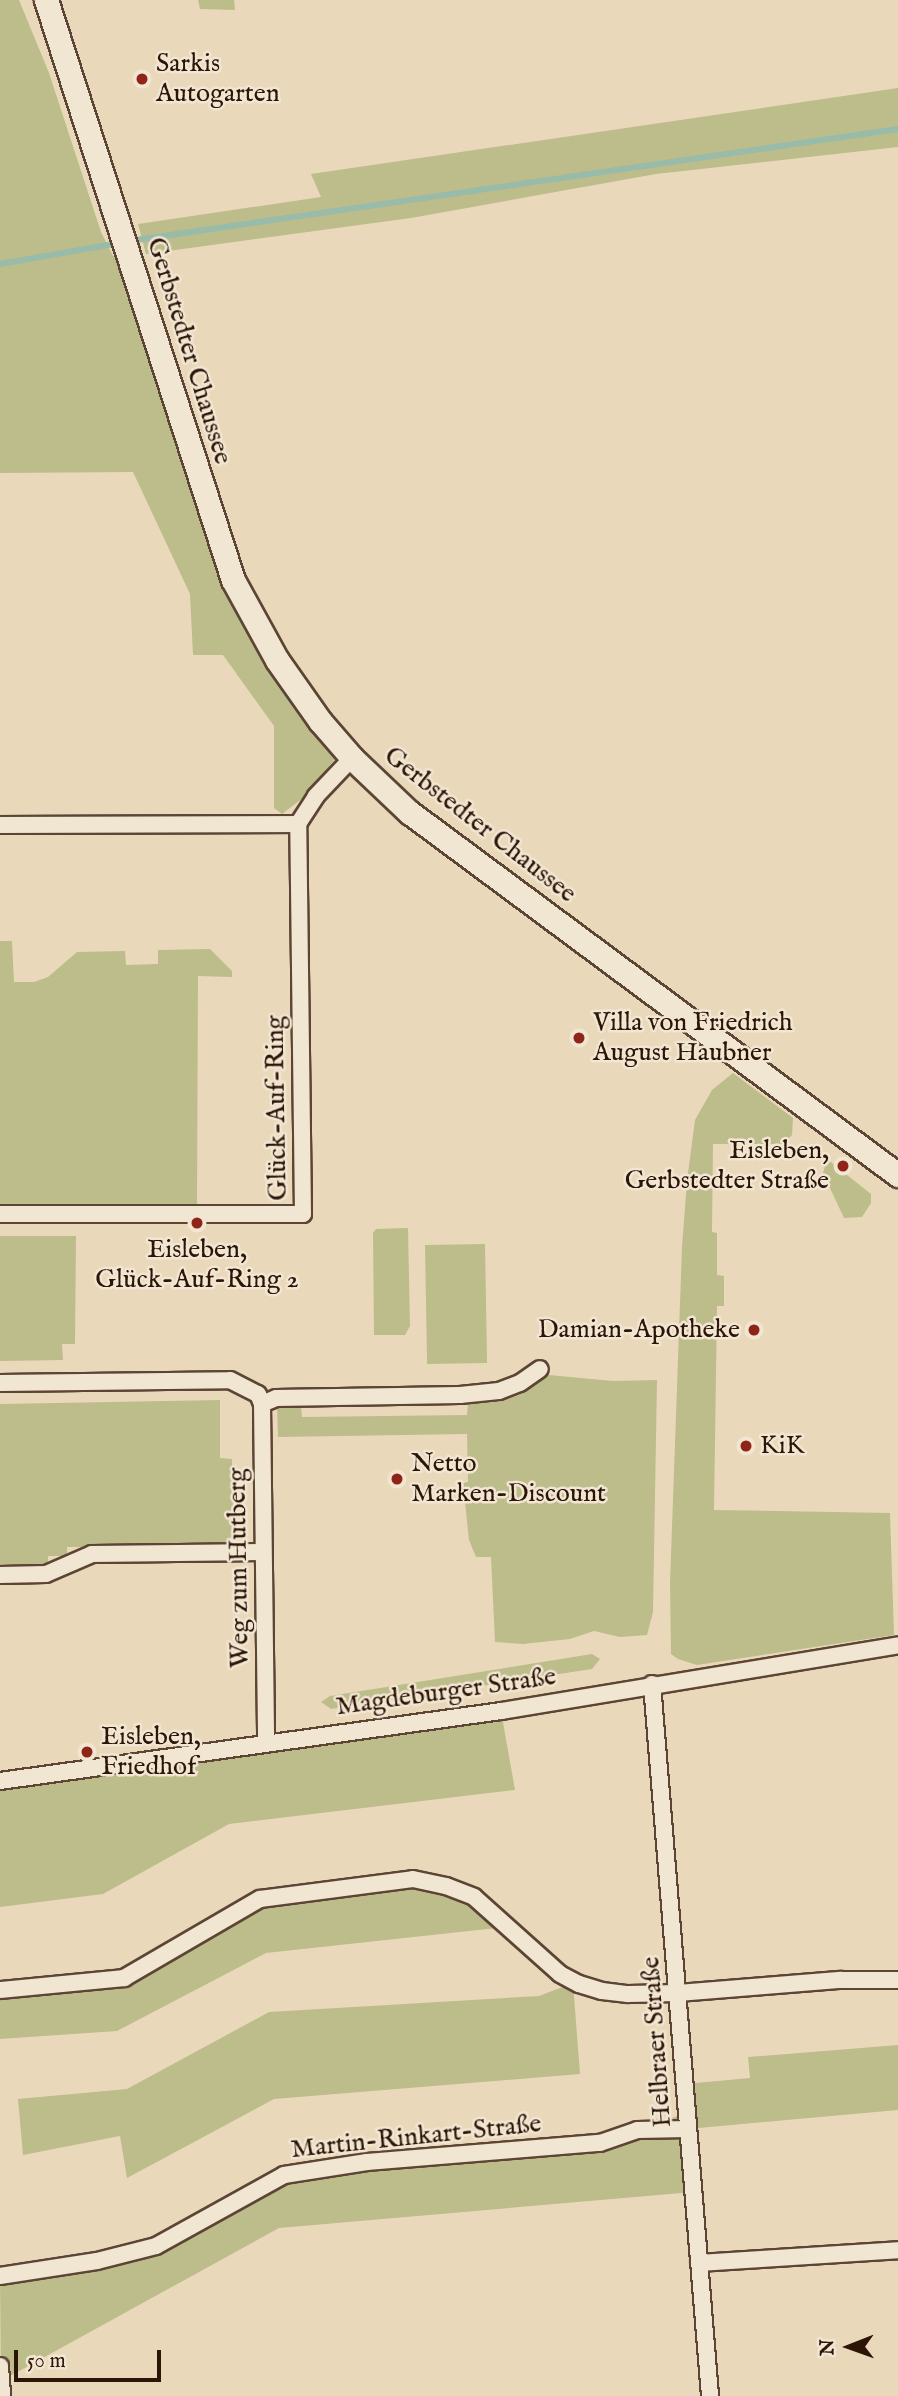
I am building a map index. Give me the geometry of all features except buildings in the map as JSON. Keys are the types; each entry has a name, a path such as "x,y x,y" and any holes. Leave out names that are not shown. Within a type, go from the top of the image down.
{"main road":[{"name":"Gerbstedter Chaussee","path":"46,0 233,580 276,660 352,758 409,812 898,1175"}],"street":[{"path":"0,825 298,824 316,796 352,758"},
{"name":"Glück-Auf-Ring","path":"0,1214 303,1214 298,824"},
{"path":"0,1383 230,1380 260,1399 499,1391 520,1383 540,1369"},
{"name":"Weg zum Hutberg","path":"260,1399 266,1742"},
{"path":"0,1575 46,1574 92,1554 263,1552"},
{"name":"Magdeburger Straße","path":"0,1781 501,1710 898,1645"},
{"name":"Helbraer Straße","path":"652,1684 710,2396"},
{"path":"0,1990 124,1978 260,1899 413,1880 446,1886 474,1897 547,1963 579,1984 628,1994 678,1993 841,1980 898,1980"},
{"name":"Martin-Rinkart-Straße","path":"0,2276 97,2261 156,2246 284,2175 367,2162 600,2143 637,2130 688,2129"},
{"path":"699,2263 898,2250"},
{"path":"0,2366 2,2396"}],"shaded area":[{"path":"0,0 19,0 49,73 101,232 113,256 118,255 223,577 333,748 334,760 304,797 282,814 274,808 274,726 223,655 193,655 190,594 133,472 0,473"},
{"path":"198,0 234,0 235,10 200,9"},
{"path":"898,88 898,147 656,174 411,218 146,254 138,224 321,197 311,174"},
{"path":"0,941 12,941 14,982 34,982 48,977 77,952 125,951 126,965 158,964 158,950 210,949 232,971 232,977 198,976 197,1207 0,1208"},
{"path":"733,1073 793,1118 792,1135 783,1144 713,1144 712,1232 717,1233 717,1275 724,1276 724,1306 717,1306 714,1510 890,1513 894,1635 697,1665 671,1654 670,1583 682,1247 695,1120 712,1090"},
{"path":"827,1159 871,1194 871,1203 862,1217 844,1218 823,1173"},
{"path":"408,1228 410,1326 405,1335 374,1335 373,1233 376,1229"},
{"path":"0,1236 76,1236 75,1344 62,1344 63,1360 0,1361"},
{"path":"485,1244 487,1363 427,1364 425,1245"},
{"path":"549,1375 613,1381 657,1380 653,1612 647,1635 620,1637 594,1631 570,1639 523,1644 495,1642 491,1557 476,1557 469,1540 463,1483 468,1482 467,1434 278,1437 277,1405 301,1405 302,1417 467,1415 468,1403 497,1402 519,1395"},
{"path":"220,1400 220,1458 232,1459 234,1546 67,1547 67,1556 48,1556 48,1567 0,1568 0,1404"},
{"path":"592,1654 600,1659 592,1669 331,1709 321,1702 330,1696"},
{"path":"501,1711 515,1790 229,1824 103,1894 0,1907 0,1781"},
{"path":"413,1879 446,1886 506,1927 266,1953 117,2031 0,2039 0,1990 106,1980 260,1899"},
{"path":"573,1983 580,2074 274,2099 127,2178 120,2136 23,2155 18,2099 127,2089 269,2012 539,1996"},
{"path":"898,2045 898,2110 688,2129 693,2192 279,2228 1,2381 0,2276 156,2246 284,2175 600,2143 686,2113 685,2084 750,2078 748,2057"}],"waterway":[{"path":"129,241 898,129"},
{"path":"0,264 119,243"}],"place":[{"name":"Sarkis Autogarten","path":"142,79"},
{"name":"Villa von Friedrich August Haubner","path":"579,1038"},
{"name":"Eisleben, Gerbstedter Straße","path":"843,1166"},
{"name":"Eisleben, Glück-Auf-Ring 2","path":"197,1223"},
{"name":"Damian-Apotheke","path":"754,1330"},
{"name":"KiK","path":"746,1446"},
{"name":"Netto Marken-Discount","path":"397,1479"},
{"name":"Eisleben, Friedhof","path":"87,1752"}]}
